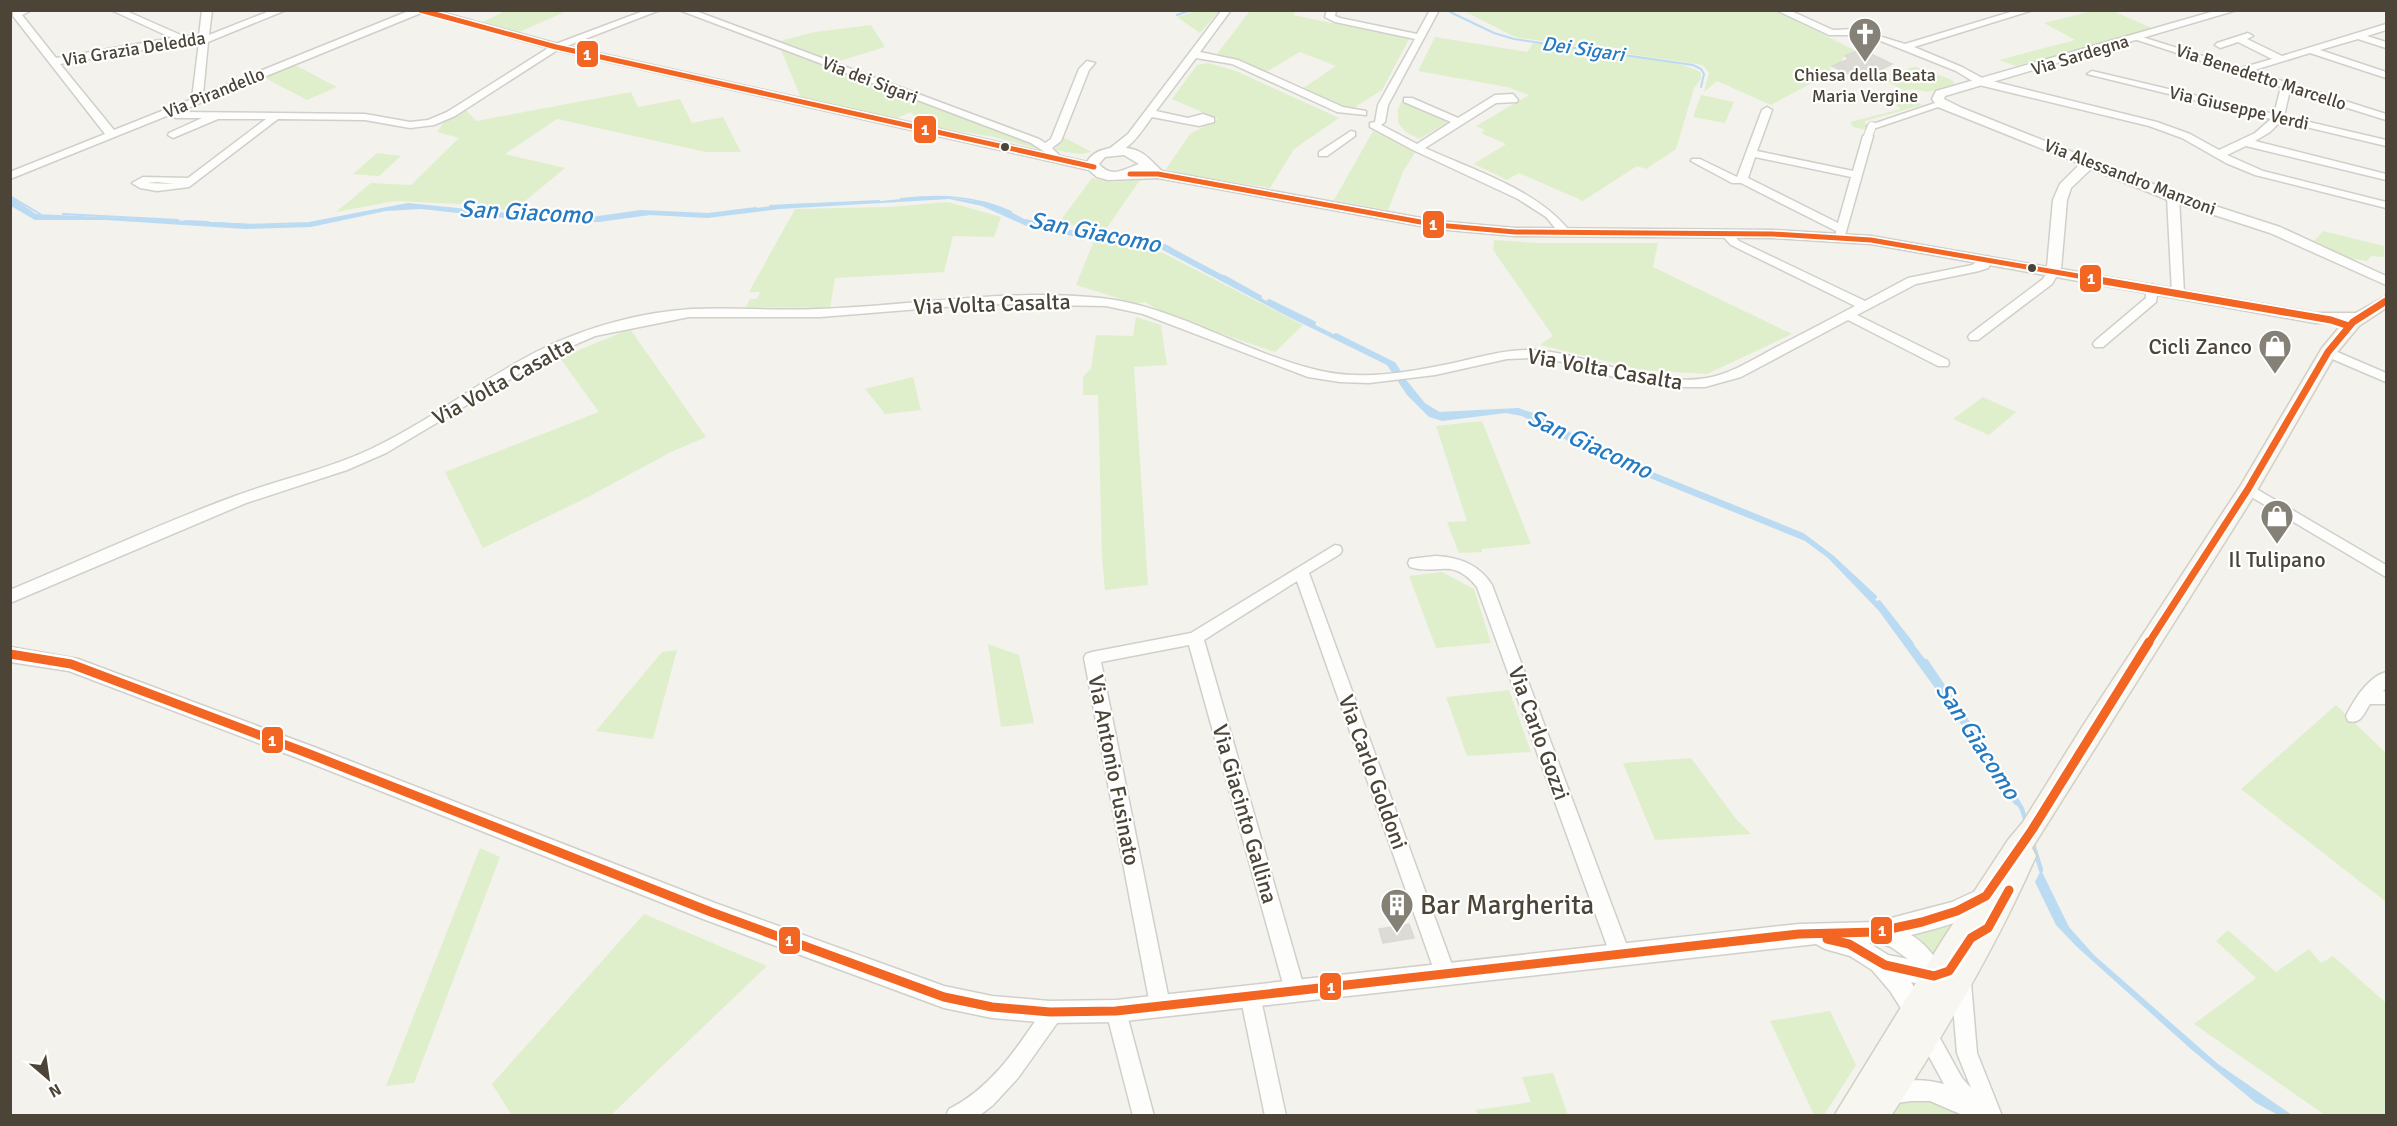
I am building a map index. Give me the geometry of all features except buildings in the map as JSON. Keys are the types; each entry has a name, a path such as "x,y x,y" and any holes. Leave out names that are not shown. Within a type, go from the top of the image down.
{"main road":[{"path":"1848,1116 1921,1023 1944,1007 1988,928 2024,847 2092,731 2248,489 2331,347 2354,322 2383,306"},
{"path":"1881,1105 1921,1023 1934,976 1986,896 2024,847"}],"street":[{"path":"28,10 16,14 111,134"},
{"path":"115,10 182,39"},
{"path":"197,100 207,10"},
{"name":"Via Grazia Deledda","path":"53,62 182,39 204,40 282,10"},
{"path":"418,10 556,47 1050,151 1107,153 1138,158 1158,174"},
{"name":"Via Pirandello","path":"10,176 418,10"},
{"path":"168,111 176,115 365,117 410,125 430,123 451,114 556,47 656,10"},
{"name":"Via dei Sigari","path":"683,10 1033,147"},
{"path":"1094,167 1093,161 1132,136 1227,10"},
{"path":"1332,10 1330,17 1338,20 1420,37"},
{"path":"1323,154 1351,134 1383,105 1436,10"},
{"path":"1780,10 1810,25 1837,33 1852,28 1909,45 1999,79"},
{"path":"1993,10 2005,17"},
{"path":"1909,45 2029,10"},
{"name":"Via Sardegna","path":"1942,104 1938,99 1940,94 1999,79 2232,10"},
{"path":"2242,71 2386,27"},
{"path":"2220,45 2253,34"},
{"path":"2359,36 2386,45"},
{"name":"Via Benedetto Marcello","path":"2136,38 2386,117"},
{"path":"2239,39 2281,59"},
{"path":"1909,45 1984,83 2153,124 2186,136 2259,172 2386,205"},
{"path":"2310,50 2386,75"},
{"path":"1193,54 1235,62 1368,120 1417,148 1530,202 1550,216 1565,233"},
{"path":"1050,151 1084,69 1090,63"},
{"name":"Via Giuseppe Verdi","path":"2092,74 2386,143"},
{"path":"2219,154 2270,126 2278,117 2286,86"},
{"path":"1408,100 1459,122"},
{"path":"1417,148 1495,100"},
{"path":"1840,233 1870,131 1942,104"},
{"name":"Via Alessandro Manzoni","path":"1942,104 2173,197 2275,230 2386,280"},
{"path":"1742,180 1767,110"},
{"path":"1149,113 1192,120"},
{"path":"173,135 219,115"},
{"path":"190,182 276,116"},
{"path":"1130,174 1140,167 1132,136"},
{"path":"2244,142 2386,177"},
{"path":"1033,147 1094,167 1105,175 1158,174 1437,225 1515,232 1565,233 1840,233 2178,292 2301,316 2340,328 2354,322"},
{"path":"1750,153 1856,175"},
{"path":"1696,161 1736,181 1742,180 1840,233"},
{"path":"1974,337 2048,281 2054,270 2060,201 2065,186 2090,162"},
{"path":"2173,197 2178,292"},
{"path":"1726,233 1735,243 1865,306"},
{"name":"Via Volta Casalta","path":"10,597 242,499 342,467 381,450 544,353 591,333 658,317 689,312 820,312 982,300 1106,302 1156,314 1312,374 1369,379 1411,374 1507,355 1539,354 1565,358 1640,380 1705,383 1736,374 1911,281 1975,268 1984,265 1987,260"},
{"path":"2099,344 2152,299 2152,288"},
{"path":"1848,315 1943,363"},
{"path":"2328,323 2331,347 2386,378"},
{"path":"2248,489 2386,572"},
{"name":"Via Antonio Fusinato","path":"1160,1005 1092,658 1196,638 1335,550"},
{"name":"Via Carlo Gozzi","path":"1415,563 1445,561 1459,564 1477,575 1484,585 1620,954"},
{"name":"Via Carlo Goldoni","path":"1301,571 1445,973"},
{"name":"Via Giacinto Gallina","path":"1196,638 1295,991"},
{"path":"10,654 71,664 308,753 711,912 944,997 992,1007 1053,1012 1116,1011 1799,934 1876,932 1957,912 1986,896"},
{"path":"2354,716 2366,697 2386,678"},
{"path":"2366,697 2386,698"},
{"path":"1799,934 1848,944 1885,965 1934,976 1949,971 1971,938 1988,928"},
{"path":"1876,932 1899,938 1921,956 1934,976 1944,1007 1967,1053"},
{"path":"1885,965 1900,982 1955,1085 1983,1115"},
{"path":"1961,975 1967,1053 1983,1115"},
{"path":"1250,995 1276,1116"},
{"path":"1116,1011 1144,1116"},
{"path":"956,1116 985,1099 1017,1064 1053,1012"},
{"path":"1881,1105 1917,1088 1948,1095 1983,1115"}],"green space":[{"path":"505,11 567,11 517,33 480,23"},
{"path":"1197,11 1219,11 1200,33 1177,17"},
{"path":"1244,11 1296,11 1293,15 1409,39 1382,90 1350,110 1302,89 1336,66 1300,52 1266,72 1237,59 1217,54 1249,12"},
{"path":"1464,11 1777,11 1854,50 1855,54 1845,55 1840,63 1828,68 1834,71 1771,105 1717,81 1704,92 1709,73 1703,65 1515,37"},
{"path":"2092,11 2113,11 2154,29 2016,66 1999,60 2075,40 2044,23"},
{"path":"871,25 885,47 836,62 780,41 815,32"},
{"path":"1435,37 1527,52 1534,42 1649,58 1690,68 1701,73 1701,79 1694,88 1676,149 1646,169 1637,166 1583,201 1519,173 1507,180 1474,164 1506,144 1481,133 1485,130 1476,126 1529,95 1507,87 1418,71"},
{"path":"781,50 1034,143 1045,151 994,137 922,125 911,112 895,119 801,98"},
{"path":"1208,63 1236,71 1339,118 1294,149 1270,188 1181,174 1166,169 1190,134 1218,119 1172,99 1197,65"},
{"path":"295,65 337,87 307,100 263,77"},
{"path":"1916,67 1950,79 1954,82 1953,85 1927,92 1912,89 1905,91 1887,81 1909,68"},
{"path":"631,92 638,107 680,99 692,123 723,117 741,152 706,152 557,119 505,154 565,168 513,211 459,204 395,201 336,212 371,183 411,185 459,138 437,132 443,123 465,109 476,121"},
{"path":"1701,95 1734,102 1725,123 1693,117"},
{"path":"1912,99 1922,105 1865,121 1866,130 1853,127 1850,122 1901,109 1895,103"},
{"path":"1402,100 1447,123 1419,139 1406,132 1398,123 1398,110"},
{"path":"1373,131 1416,151 1403,172 1388,210 1334,200"},
{"path":"1063,137 1092,152 1079,154 1055,150"},
{"path":"377,153 401,156 379,176 353,174"},
{"path":"1092,178 1110,182 1140,180 1106,229 1058,224"},
{"path":"948,202 1001,217 994,237 953,236 944,272 835,278 830,308 746,307 750,299 757,299 760,292 749,292 795,209 890,207"},
{"path":"2323,231 2384,246 2384,257 2371,256 2367,261 2348,258 2314,241"},
{"path":"1107,239 1146,246 1163,253 1303,325 1275,352 1166,315 1145,302 1137,304 1076,285 1094,241"},
{"path":"1494,240 1536,243 1658,243 1653,267 1792,334 1707,374 1642,370 1540,345 1553,336 1493,250"},
{"path":"1136,317 1161,325 1167,365 1134,367 1148,585 1105,590 1102,559 1098,395 1083,395 1083,377 1091,368 1096,335 1133,336"},
{"path":"630,329 706,437 673,451 586,498 483,548 445,472 599,412 560,358"},
{"path":"913,377 921,410 885,414 865,389"},
{"path":"1983,397 2016,412 1989,435 1953,419"},
{"path":"1482,421 1531,544 1482,549 1482,552 1459,553 1447,522 1467,521 1436,426"},
{"path":"1442,572 1474,589 1491,643 1436,648 1409,576"},
{"path":"988,644 1019,655 1034,723 1001,727"},
{"path":"677,650 653,739 596,731 662,652"},
{"path":"1509,690 1531,752 1467,756 1446,697"},
{"path":"2336,705 2386,753 2386,902 2241,789"},
{"path":"1691,758 1736,819 1751,834 1655,840 1623,763"},
{"path":"480,848 500,857 414,1083 386,1086"},
{"path":"644,914 767,966 611,1115 512,1115 492,1084"},
{"path":"1953,923 1935,957 1921,941 1907,932 1940,928"},
{"path":"2228,930 2276,972 2309,949 2321,963 2333,956 2386,1003 2386,1115 2325,1115 2194,1024 2256,978 2216,941"},
{"path":"1830,1011 1856,1065 1824,1115 1814,1115 1770,1021"},
{"path":"1553,1073 1568,1115 1478,1115 1476,1110 1531,1102 1522,1077"},
{"path":"1919,1096 1964,1115 1889,1116 1897,1105"}],"water":[{"path":"10,196 36,214 280,225 309,223 410,204 546,218 591,218 641,211 708,214 789,204 881,201 933,196 985,202 1044,226 1084,234 1144,238 1167,245 1251,293 1394,364 1430,411 1440,415 1518,410 1543,418 1600,452 1803,535 1838,563 1899,626 1952,697 2022,809 2014,804 1975,743 1879,611 1828,558 1805,541 1598,457 1522,416 1506,413 1442,421 1429,417 1407,395 1387,365 1285,315 1159,248 1133,241 1088,239 1031,228 982,206 949,199 780,209 707,218 650,215 599,222 558,222 421,209 386,211 311,227 245,229 106,220 35,220 11,206"},
{"path":"2041,870 2069,927 2094,955 2218,1064 2292,1115 2278,1115 2256,1103 2192,1050 2077,947 2056,925 2035,882"}],"waterway":[{"path":"1177,15 1191,10"},
{"name":"Dei Sigari","path":"1450,12 1494,33 1514,39 1693,65 1701,69 1704,74 1701,87"},
{"name":"San Giacomo","path":"10,196 40,214"},
{"name":"San Giacomo","path":"901,199 929,197 970,199 1011,212"},
{"name":"San Giacomo","path":"770,206 879,201"},
{"name":"San Giacomo","path":"215,223 248,225 309,223 408,204 546,218 591,218 641,211 708,214 756,208"},
{"name":"San Giacomo","path":"63,214 178,220"},
{"name":"San Giacomo","path":"1026,220 1062,230 1106,235"},
{"name":"San Giacomo","path":"185,221 208,222"},
{"name":"San Giacomo","path":"1129,237 1164,245 1226,278"},
{"name":"San Giacomo","path":"1224,277 1260,297"},
{"name":"San Giacomo","path":"1269,301 1314,323"},
{"name":"San Giacomo","path":"1336,335 1394,364 1399,372"},
{"name":"San Giacomo","path":"1406,383 1424,405 1439,414 1518,410 1541,418 1604,454"},
{"name":"San Giacomo","path":"1650,473 1803,535 1832,557 1875,597"},
{"name":"San Giacomo","path":"1879,602 1912,644"},
{"name":"San Giacomo","path":"1926,661 1989,754 2022,809 2026,822"},
{"name":"San Giacomo","path":"2032,841 2041,870"}],"transit line":[{"name":"1","path":"420,10 556,47 1094,167"},
{"name":"1","path":"1130,174 1158,174 1437,225 1515,232 1773,234 1871,240 2331,320 2349,326"},
{"name":"1","path":"10,654 71,664 307,753 711,912 944,997 992,1007 1050,1012 1116,1011 1799,934 1876,932 1922,922 1957,911 1986,896 2032,830 2092,731 2248,489 2328,352 2353,322 2386,301"},
{"name":"1","path":"1827,939 1849,944 1885,965 1934,976 1949,971 1971,938 1988,928 2009,890"}],"place":[{"name":"Chiesa della Beata Maria Vergine","path":"1865,63"},
{"name":"Cicli Zanco","path":"2275,375"},
{"name":"Il Tulipano","path":"2277,545"},
{"name":"Bar Margherita","path":"1397,934"}]}
